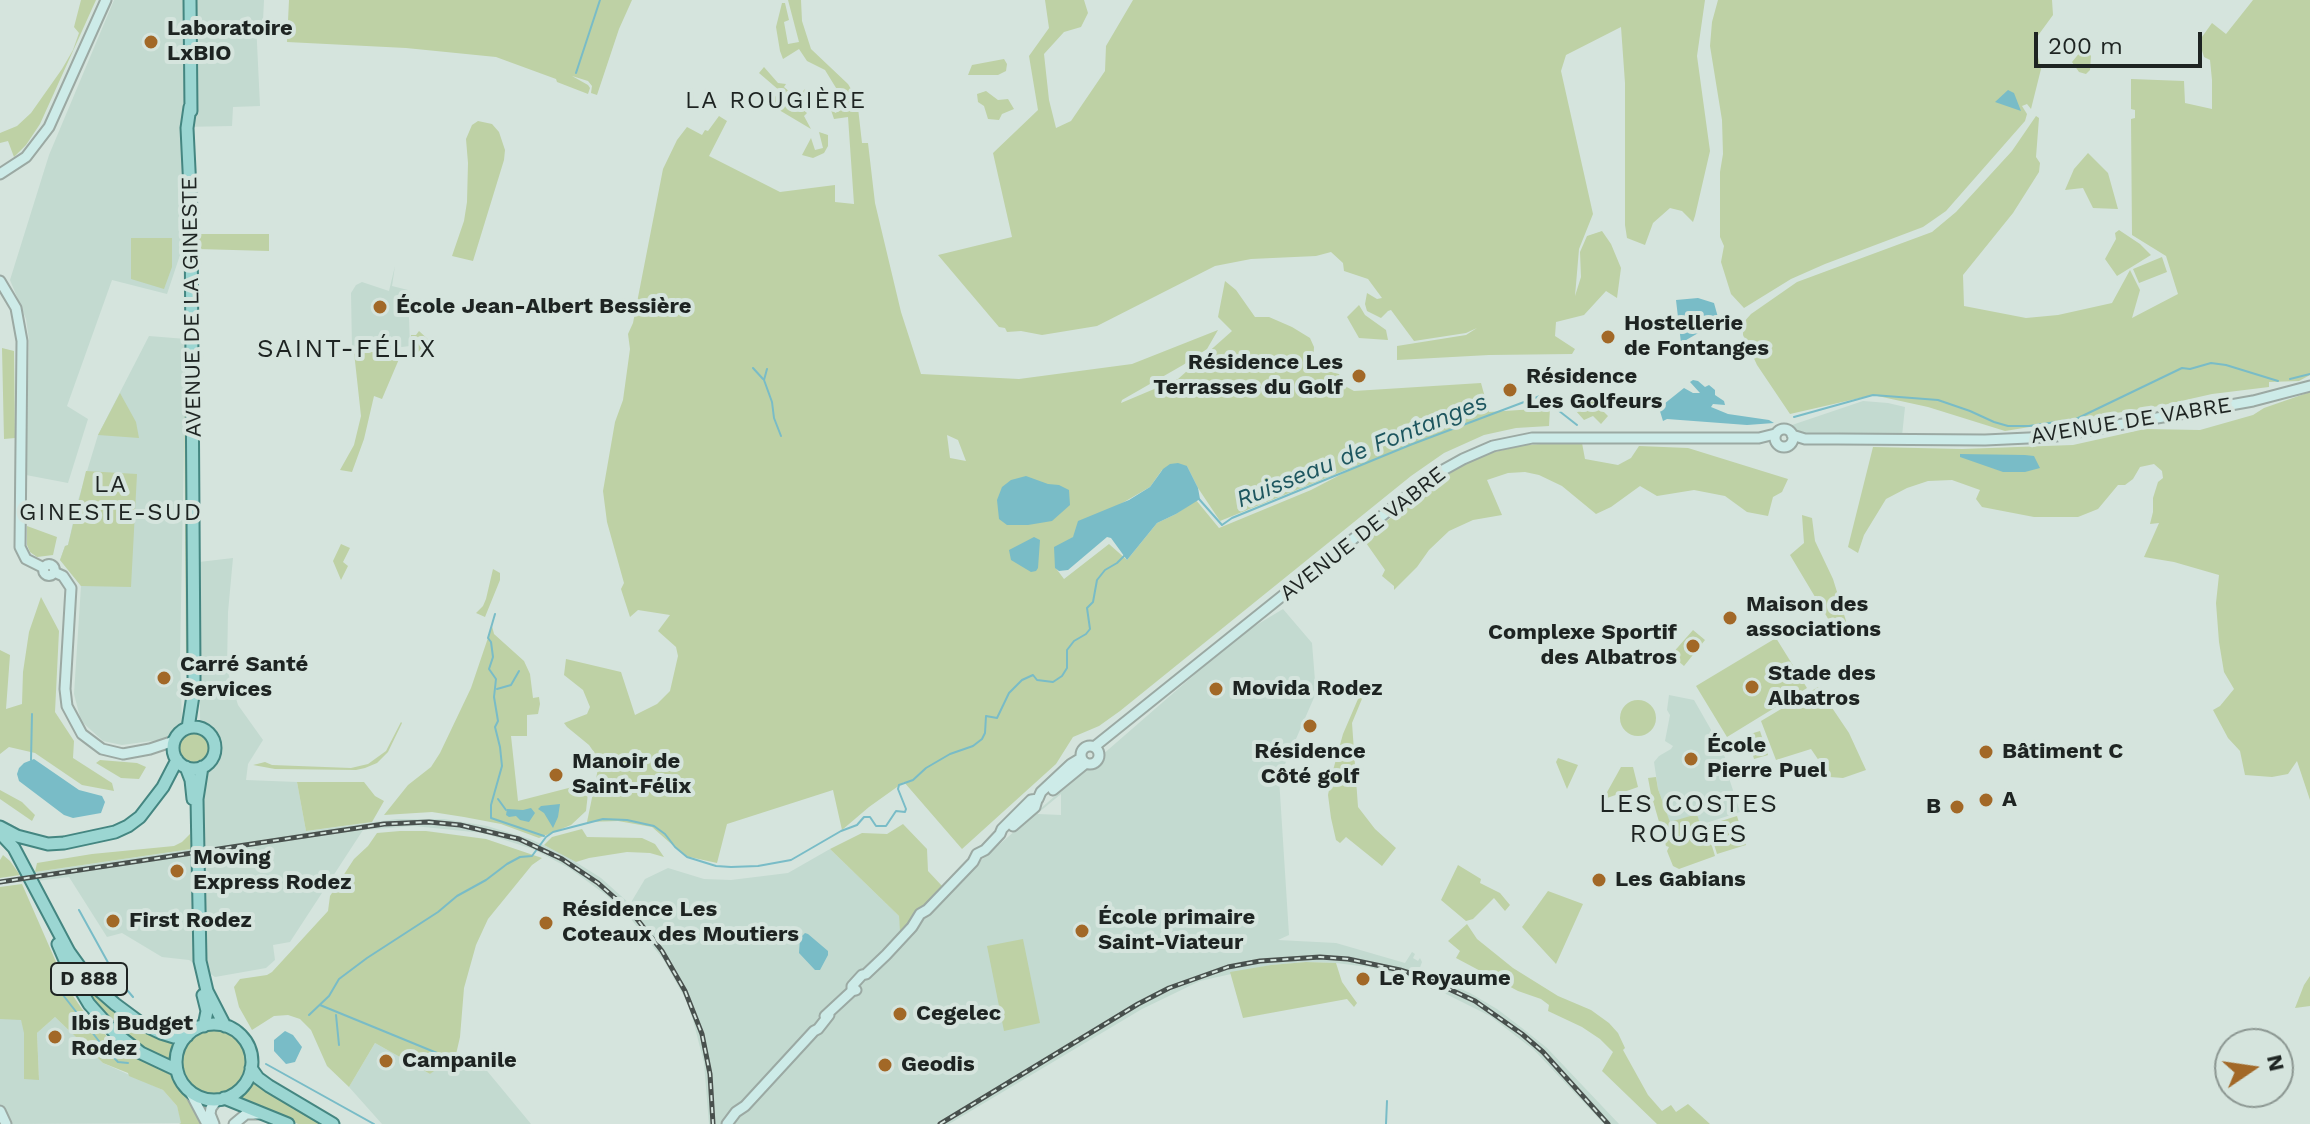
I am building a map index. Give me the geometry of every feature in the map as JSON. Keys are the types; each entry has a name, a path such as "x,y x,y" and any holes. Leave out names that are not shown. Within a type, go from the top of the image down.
{"main road":[{"path":"0,174 26,157 49,127 106,0"},
{"name":"AVENUE DE LA GINESTE","path":"188,728 194,689 190,0"},
{"path":"0,281 16,308 22,341 20,547 26,559 44,568 47,575 54,572 63,576 71,588 65,689 67,706 74,722 92,742 123,754 174,741 188,728 202,728 210,735 214,745 213,756 202,767 197,807 200,961 207,991 225,1026"},
{"name":"AVENUE DE VABRE","path":"1792,439 1985,440 2050,437 2253,401 2310,386"},
{"path":"1784,429 1792,439 1783,448 1775,439 1784,429"},
{"name":"AVENUE DE VABRE","path":"728,1124 743,1111 824,1016 829,1015 852,991 852,986 862,975 973,862 981,858 1000,834 1004,834 1035,807 1041,792 1071,764 1096,762 1096,750 1134,714 1436,474 1493,446 1532,438 1775,439"},
{"name":"AVENUE DE LA GINESTE","path":"194,689 202,728"},
{"path":"174,741 180,761 191,780 195,961 207,1011 204,1026"},
{"path":"156,748 180,761 202,767"},
{"path":"0,830 48,844 115,832 140,817 180,761"},
{"name":"D 888","path":"0,830 14,848 69,952 92,984 142,1024 174,1037 187,1036"},
{"name":"D 888","path":"0,841 18,858"},
{"name":"D 888","path":"29,877 71,974 89,1004 114,1032 141,1053 177,1070"},
{"path":"207,1124 177,1070 178,1052 187,1036 204,1026 225,1026 245,1041 251,1053 251,1068 242,1087 211,1108 214,1124"},
{"path":"251,1068 269,1086 333,1124"},
{"path":"189,1090 202,1098 221,1099 288,1124"},
{"path":"0,1111 6,1124"},
{"path":"234,1124 246,1114 268,1115"}],"shaded area":[{"path":"114,0 264,0 263,21 256,22 260,106 233,107 232,126 183,127 182,249 167,294 112,280 67,406 88,419 68,483 26,475 29,340 26,319 10,280 49,155"},
{"name":"École Jean-Albert Bessière","path":"395,266 392,286 408,290 410,346 394,350 352,348 351,293 362,282 389,291"},
{"path":"149,336 186,339 180,658 182,722 166,739 122,745 103,741 81,721 74,694 81,586 60,560 68,545 98,435"},
{"path":"1863,401 1905,407 1902,436 1813,435 1799,433 1792,425"},
{"path":"233,558 227,669 238,705 263,740 248,764 246,780 297,782 306,831 397,819 444,819 487,826 530,839 563,854 601,878 630,904 645,879 668,868 704,879 731,880 788,873 830,849 899,916 901,930 1240,635 1283,609 1312,643 1316,693 1279,778 1289,935 1278,940 1336,943 1405,963 1412,952 1415,954 1413,958 1418,961 1420,958 1419,970 1423,972 1420,980 1368,967 1306,962 1271,965 1200,981 1142,1009 949,1124 709,1124 704,1063 686,1000 663,959 627,914 569,868 533,849 483,833 414,826 363,830 290,942 273,945 275,960 266,968 215,977 189,960 162,957 122,933 107,937 69,877 37,881 35,872 191,849 190,858 201,856 199,562","holes":["1061,794 1061,815 1038,814 1038,813"]},
{"name":"École Pierre Puel","path":"1669,695 1694,700 1722,749 1740,812 1700,825 1697,814 1670,823 1658,789 1654,762 1673,746 1665,741 1670,715 1667,710"},
{"path":"1430,975 1470,993 1522,1028 1547,1048 1619,1124 1604,1124 1534,1050 1490,1016 1428,985"},
{"path":"55,1017 103,1063 163,1090 177,1106 182,1123 10,1124 0,1104 0,1019 21,1019 39,1079 37,1033"},
{"path":"375,1043 430,1074 471,1059 483,1066 531,1124 382,1124 349,1087"}],"green space":[{"path":"81,0 96,0 40,124 14,157 8,141 0,143 0,133 17,126 31,113 62,69 79,33 74,27"},
{"path":"289,0 632,0 597,95 591,93 592,86 588,81 572,76 588,85 588,94 496,57 406,48 287,42"},
{"path":"788,0 801,0 802,21 811,49 848,84 857,99 862,143 868,143 875,203 901,312 921,374 1019,379 1132,364 1218,330 1207,349 1121,403 1178,379 1232,331 1218,317 1225,281 1236,290 1255,317 1269,317 1310,338 1314,347 1313,367 1339,374 1345,386 1354,391 1481,383 1489,412 1550,408 1549,426 1516,428 1484,435 1444,453 1411,476 1120,711 1099,726 1073,737 1056,764 962,849 904,782 842,830 833,790 727,824 717,863 685,856 652,827 618,821 587,822 599,764 644,756 640,750 610,759 598,758 589,745 567,727 564,723 587,714 590,707 583,690 564,675 566,659 621,672 635,715 657,704 670,691 678,656 676,647 658,631 670,615 638,610 630,617 621,589 624,583 607,522 603,491 615,422 623,400 630,349 628,334 633,323 663,169 687,127 702,135 719,116 727,121 709,156 780,192 835,185 835,202 854,204 848,117 834,119 831,110 835,113 844,109 841,96 825,70 807,61 799,49 783,59 776,27 782,3 785,3 789,20 784,22 788,44 799,42","holes":["947,435 958,440 966,461 950,458","1363,463 1311,490 1219,528 1196,500 1157,523 1127,560 1109,544 1064,579 1055,567 1073,537 1150,487 1162,470 1187,466 1220,521"]},
{"path":"1045,0 1084,0 1088,13 1081,27 1064,32 1044,54 1049,100 1056,128 1071,121 1105,71 1106,46 1133,0 1705,0 1697,56 1710,151 1693,222 1682,211 1670,208 1653,223 1645,245 1627,238 1625,83 1621,27 1566,55 1561,71 1593,214 1579,249 1575,296 1581,277 1580,252 1587,236 1602,231 1621,268 1617,298 1606,291 1584,315 1556,322 1555,336 1575,349 1572,354 1397,360 1397,346 1466,335 1477,328 1466,333 1414,341 1391,310 1381,318 1367,311 1367,293 1377,299 1382,298 1368,279 1344,271 1343,263 1331,252 1316,256 1251,259 1215,266 1097,326 1042,335 1007,332 999,327 938,255 1012,237 993,153 1038,110 1029,56 1049,28"},
{"path":"1718,0 2052,0 2053,15 2034,41 2041,69 2031,109 2027,104 2022,106 2027,114 2025,121 1946,211 1923,227 1791,279 1744,308 1731,294 1721,262 1724,246 1720,237 1722,120 1710,46"},
{"path":"2253,0 2310,0 2310,375 2299,381 2269,382 2269,387 2212,394 2159,406 2005,431 1928,407 1873,395 1790,414 1757,365 1743,335 1743,323 1797,282 1932,232 1956,212 2012,151 2036,116 2039,118 2036,157 2040,163 2039,172 2013,213 1963,275 1964,306 2026,318 2058,315 2112,303 2130,270 2140,290 2132,318 2178,294 2166,256 2132,235 2131,119 2135,118 2135,110 2131,109 2131,79 2184,81 2185,103 2212,109 2210,60 2204,57 2199,41 2212,23 2226,34"},
{"path":"2081,51 2087,51 2091,56 2090,70 2086,74 2079,72 2072,62"},
{"path":"1004,59 1006,71 998,75 968,75 972,65"},
{"path":"764,67 778,83 786,84 784,87 791,93 786,99 788,109 805,89 809,92 796,104 807,113 804,116 811,129 769,104 780,91 759,73"},
{"path":"986,91 998,100 1008,99 1014,109 1002,114 999,120 988,119 977,94"},
{"path":"478,121 492,124 499,132 505,150 473,261 452,256 467,202 466,139 472,125"},
{"path":"819,132 828,135 824,153 813,158 802,155 811,138 815,150 823,148"},
{"path":"2088,153 2108,173 2118,209 2093,208 2083,188 2065,190 2074,169"},
{"path":"2119,230 2151,255 2117,276 2105,259"},
{"path":"197,234 269,234 269,251 197,249"},
{"path":"131,238 172,238 172,267 164,289 131,279"},
{"path":"2162,257 2167,272 2139,283 2133,269"},
{"path":"1359,305 1365,315 1386,330 1388,340 1359,338 1347,317"},
{"path":"419,331 432,343 429,351 410,352 411,335"},
{"path":"2,348 14,351 15,438 4,439"},
{"path":"354,352 402,352 382,399 374,396 352,472 340,470 354,445 361,416"},
{"path":"188,355 190,660 186,660 184,361"},
{"path":"1609,392 1601,409 1608,416 1601,424 1593,416 1584,420 1567,401 1594,401"},
{"path":"2310,392 2310,800 2297,761 2288,774 2272,777 2245,775 2240,751 2228,738 2213,710 2234,689 2224,672 2219,642 2216,603 2219,575 2144,557 2159,523 2150,524 2153,498 2158,482 2163,478 2162,471 2154,464 2140,467 2133,479 2125,485 2118,485 2098,509 2078,517 2034,517 1982,507 1976,499 1980,490 1952,480 1928,481 1886,499 1864,535 1858,553 1848,547 1873,447 1962,449 2073,445 2145,429 2200,430 2253,415"},
{"path":"120,393 136,422 139,438 98,435"},
{"path":"1582,443 1585,459 1618,465 1631,458 1639,446 1688,448 1788,479 1782,492 1773,497 1768,516 1747,512 1725,496 1694,490 1657,496 1640,486 1596,514 1562,486 1539,475 1508,473 1487,480 1502,515 1473,520 1449,531 1394,590 1394,586 1382,576 1385,570 1364,540 1418,495 1467,462 1525,445"},
{"path":"86,471 137,474 131,587 81,586 60,560 68,545"},
{"path":"1802,515 1812,518 1815,541 1833,579 1851,637 1833,627 1790,555 1804,543"},
{"path":"27,526 57,537 53,555 37,557 30,552"},
{"path":"341,544 350,548 343,562 348,566 341,580 333,561"},
{"path":"493,569 500,573 500,580 485,617 476,613 486,599"},
{"path":"41,597 59,631 55,712 74,741 73,758 112,783 114,791 82,785 35,753 9,747 0,754 0,650 10,655 6,709 22,704 29,632"},
{"path":"492,626 494,634 524,661 530,674 533,698 539,697 538,714 527,715 527,736 511,736 518,801 588,783 586,811 571,825 539,838 501,824 432,812 384,815 408,785 431,767 440,753 471,688"},
{"path":"1693,630 1705,640 1684,666 1671,655"},
{"name":"Stade des Albatros","path":"1776,638 1807,688 1727,737 1696,686"},
{"path":"1818,687 1849,733 1866,770 1843,778 1830,777 1811,749 1776,760 1761,721"},
{"path":"1361,692 1364,694 1352,723 1358,807 1375,829 1396,848 1382,866 1346,837 1340,843 1336,840 1328,795 1343,734"},
{"path":"1638,700 1651,705 1656,718 1651,731 1638,736 1625,731 1620,718 1625,705"},
{"path":"401,722 388,752 377,763 365,768 275,769 253,765 265,762 272,765 351,768 368,764 386,751"},
{"path":"195,731 207,736 212,748 207,760 195,765 183,760 178,748 183,736"},
{"path":"1760,731 1768,755 1754,759 1747,735"},
{"path":"1558,758 1578,765 1567,789 1556,762"},
{"path":"100,760 137,763 146,767 139,779 121,778 96,763"},
{"path":"1621,767 1633,767 1638,787 1607,798 1606,794"},
{"path":"1656,777 1670,822 1697,814 1701,827 1706,826 1715,856 1679,869 1673,866 1651,794 1648,778"},
{"path":"297,782 364,782 375,796 384,801 372,822 306,831"},
{"path":"0,790 22,802 35,815 32,821 0,799"},
{"path":"1737,816 1746,845 1717,854 1708,825"},
{"path":"903,824 927,849 928,871 943,887 900,931 899,916 830,849 862,833 887,834"},
{"path":"582,829 587,837 642,838 655,844 664,857 627,852 576,862 544,845 552,837"},
{"path":"426,831 486,839 542,858 532,865 488,919 476,945 464,988 460,1037 454,1063 430,1074 375,1043 349,1087 327,1066 311,1030 300,1019 288,1015 274,1016 252,1030 239,1007 234,987 240,979 272,972 328,911 330,896 354,859 377,833"},
{"path":"190,834 191,849 35,872 37,863 174,846"},
{"path":"3,855 10,861 20,875 0,878"},
{"path":"1458,865 1481,879 1480,883 1500,893 1510,905 1505,911 1494,898 1473,919 1466,921 1441,900"},
{"path":"22,884 67,987 82,1009 115,1045 174,1077 189,1099 200,1124 179,1124 177,1106 163,1090 103,1063 55,1017 37,1033 39,1080 24,1079 21,1020 0,1019 0,887"},
{"path":"1548,891 1583,904 1556,964 1522,927"},
{"path":"1467,924 1477,939 1513,968 1609,1023 1618,1033 1625,1048 1623,1050 1648,1095 1662,1111 1671,1105 1676,1112 1688,1104 1710,1124 1657,1124 1602,1071 1613,1052 1600,1039 1548,1011 1549,1005 1541,999 1518,991 1456,958 1460,951 1448,941"},
{"path":"1023,939 1040,1023 1004,1031 987,946"},
{"path":"67,956 90,985 177,1040 171,1062 152,1055 116,1027 91,999"},
{"path":"1306,962 1336,963 1342,982 1357,1003 1354,1007 1347,999 1243,1018 1230,972"},
{"path":"2310,976 2310,1006 2295,1008 2304,985"},
{"path":"221,1029 242,1044 248,1063 246,1076 238,1087 221,1097 207,1097 190,1087 182,1076 180,1056 190,1039 201,1031"},
{"path":"253,1077 325,1124 298,1124 238,1098 247,1092"}],"water":[{"path":"2008,90 2014,93 2021,111 1995,102"},
{"path":"1698,298 1714,303 1719,321 1681,343 1676,300"},
{"path":"1693,380 1705,387 1709,385 1715,390 1715,395 1724,401 1725,405 1713,404 1711,407 1728,414 1774,423 1747,425 1663,421 1659,408 1684,388 1700,393 1690,382"},
{"path":"1960,454 2034,456 2040,468 2003,472 1960,457"},
{"path":"1178,463 1187,466 1200,499 1157,523 1127,560 1107,537 1068,570 1055,568 1054,547 1073,537 1078,521 1129,500 1150,487 1163,469"},
{"path":"1026,476 1069,490 1070,505 1052,521 1007,525 999,519 997,500 1002,487 1011,480"},
{"path":"1034,537 1040,540 1038,568 1031,572 1011,560 1009,550"},
{"path":"34,759 79,790 102,796 105,802 101,813 73,818 64,815 19,781 19,768"},
{"path":"560,804 558,817 553,828 538,809"},
{"path":"531,808 535,813 529,822 506,815 507,809"},
{"path":"805,933 828,951 820,970 815,970 799,953 800,938"},
{"path":"285,1031 293,1035 302,1047 295,1062 286,1064 274,1051 274,1040"}],"waterway":[{"path":"576,73 600,0"},
{"name":"Ruisseau de Fontanges","path":"1794,417 1873,395 1938,400 1994,422 2029,426 2076,419 2182,368 2211,363 2226,365 2278,381"},
{"path":"753,368 763,379"},
{"path":"767,369 764,380 781,436"},
{"name":"Ruisseau de Fontanges","path":"2290,379 2310,374"},
{"name":"Ruisseau de Fontanges","path":"1199,499 1222,525 1232,518 1410,445 1540,396 1577,425"},
{"name":"Ruisseau de Fontanges","path":"309,1015 329,996 339,979 507,864 520,857 532,856 553,832 603,819 627,820 654,826 687,857 731,867 791,860 857,825 864,817 870,817 876,826 886,826 896,811 905,812 906,809 899,785 913,780 926,768 982,739 986,716 997,718 1009,693 1022,680 1033,675 1037,680 1053,682 1062,676 1067,668 1067,650 1090,629 1087,608 1093,602 1097,580 1125,555"},
{"path":"495,614 488,638 493,657 489,669 496,679 494,697 498,721 495,727 502,766 491,805 491,818 544,836"},
{"path":"497,689 511,685 519,671"},
{"path":"31,760 32,714"},
{"path":"498,799 506,810"},
{"path":"79,910 116,977 133,997"},
{"path":"1440,981 1441,977"},
{"path":"56,986 102,1045 118,1062 128,1063"},
{"path":"320,1005 437,1053"},
{"path":"336,1015 339,1045"},
{"path":"266,1064 374,1124"},
{"path":"1386,1124 1387,1101"}],"railway":[{"path":"0,882 384,824 429,822 460,825 519,839 562,859 598,883 633,914 662,951 685,991 702,1034 710,1074 713,1124"},
{"path":"940,1124 1169,988 1228,967 1260,961 1320,957 1348,959 1400,970 1475,1001 1543,1052 1608,1124"}],"place":[{"name":"Laboratoire LxBIO","path":"151,42"},
{"name":"École Jean-Albert Bessière","path":"380,307"},
{"name":"Hostellerie de Fontanges","path":"1608,337"},
{"name":"Résidence Les Terrasses du Golf","path":"1359,376"},
{"name":"Résidence Les Golfeurs","path":"1510,390"},
{"name":"Maison des associations","path":"1730,618"},
{"name":"Complexe Sportif des Albatros","path":"1693,646"},
{"name":"Carré Santé Services","path":"164,678"},
{"name":"Stade des Albatros","path":"1752,687"},
{"name":"Movida Rodez","path":"1216,689"},
{"name":"Résidence Côté golf","path":"1310,726"},
{"name":"Bâtiment C","path":"1986,752"},
{"name":"École Pierre Puel","path":"1691,759"},
{"name":"Manoir de Saint-Félix","path":"556,775"},
{"name":"A","path":"1986,800"},
{"name":"B","path":"1957,807"},
{"name":"Moving Express Rodez","path":"177,871"},
{"name":"Les Gabians","path":"1599,880"},
{"name":"First Rodez","path":"113,921"},
{"name":"Résidence Les Coteaux des Moutiers","path":"546,923"},
{"name":"École primaire Saint-Viateur","path":"1082,931"},
{"name":"Le Royaume","path":"1363,979"},
{"name":"Cegelec","path":"900,1014"},
{"name":"Ibis Budget Rodez","path":"55,1037"},
{"name":"Campanile","path":"386,1061"},
{"name":"Geodis","path":"885,1065"}],"district":[{"name":"LA ROUGIÈRE","path":"776,101"},
{"name":"SAINT-FÉLIX","path":"347,349"},
{"name":"LA GINESTE-SUD","path":"111,499"},
{"name":"LES COSTES ROUGES","path":"1689,819"}]}
